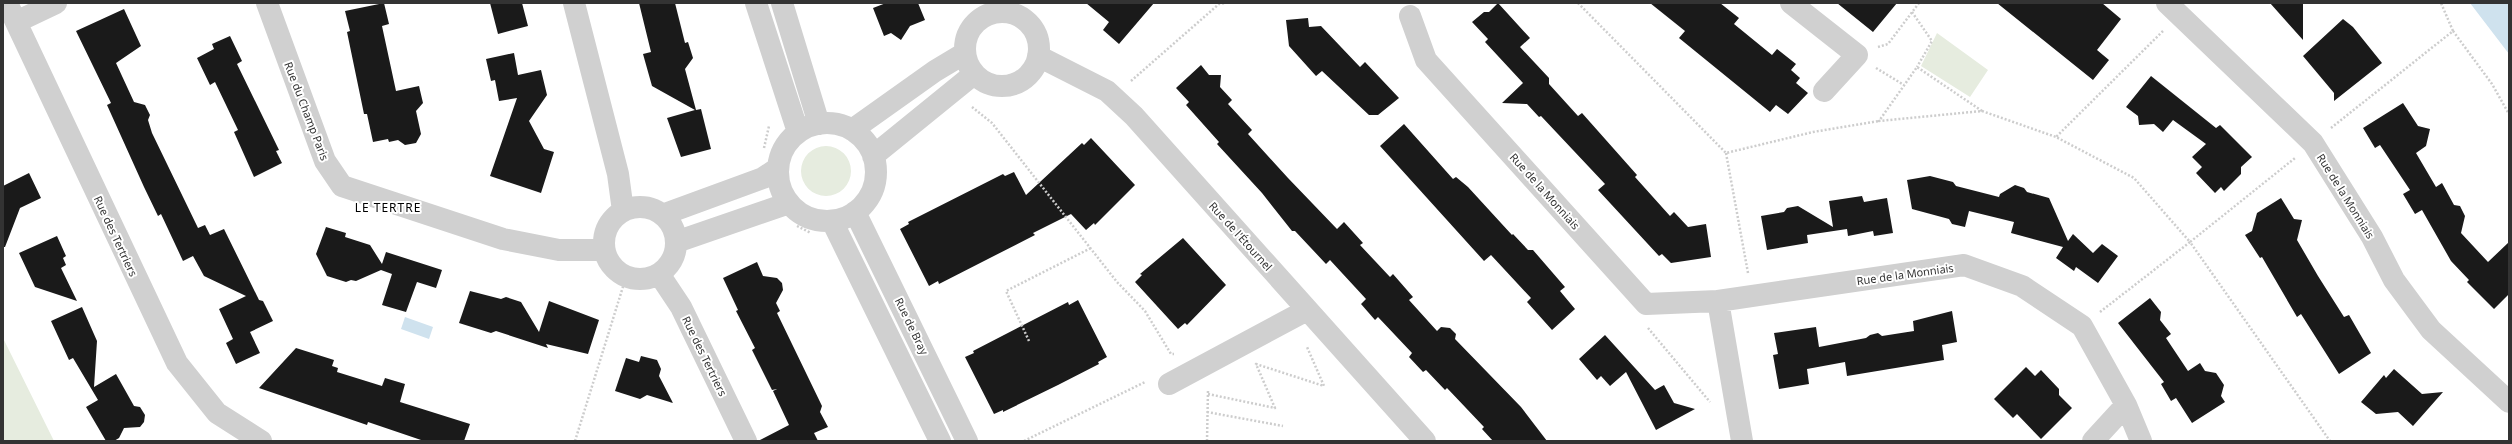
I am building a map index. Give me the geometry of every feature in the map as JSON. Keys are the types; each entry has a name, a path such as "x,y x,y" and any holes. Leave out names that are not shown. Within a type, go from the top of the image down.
{"street":[{"path":"12,12 56,3"},
{"name":"Rue du Champ Paris","path":"267,3 325,161 342,186 503,239 559,250 604,250"},
{"path":"574,3 618,174 623,211"},
{"path":"756,3 798,132"},
{"path":"782,3 819,124"},
{"path":"1791,3 1858,55 1824,91"},
{"path":"986,8 1012,14 1024,19 1034,31 1039,44 1038,56 1028,76 1009,86 996,86 984,82 974,74 968,65 965,53 966,40 970,30 979,20 986,8"},
{"name":"Rue de la Monniais","path":"2174,8 2313,143 2372,237 2394,280 2431,330 2509,402"},
{"name":"Rue des Tertriers","path":"12,12 177,363 217,413 261,441"},
{"name":"Rue de la Monniais","path":"1410,16 1426,60 1646,304 1718,301 1964,265 2022,286 2082,326 2126,404 2141,441"},
{"path":"852,130 935,71 965,53"},
{"name":"Rue de l'Étournel","path":"1038,56 1107,91 1134,116 1301,314 1425,441"},
{"path":"873,156 974,74"},
{"path":"830,123 852,130 861,137 873,156 876,172 873,187 866,201 855,212 832,221 811,218 801,214 789,204 780,187 778,168 781,154 788,142 798,132 819,124 830,123"},
{"path":"662,215 763,178 778,168"},
{"path":"676,242 789,204"},
{"path":"644,207 662,215 670,222 676,242 674,255 668,266 659,274 637,280 626,277 616,271 608,261 604,250 607,227 614,218 623,211 644,207"},
{"name":"Rue de Bray","path":"855,212 967,441"},
{"path":"832,221 940,441"},
{"name":"Rue des Tertriers","path":"659,274 680,307 746,441"},
{"path":"1718,301 1742,441"},
{"path":"1169,384 1301,314"},
{"path":"2093,441 2126,404"}],"path":[{"path":"1107,91 1135,79 1219,4 1226,3"},
{"path":"1578,3 1726,154 1752,296"},
{"path":"1858,55 1888,44 1920,3"},
{"path":"2441,3 2452,31 2492,84 2509,114"},
{"path":"2056,137 2174,8"},
{"path":"1879,121 1917,67 1932,40 1912,12"},
{"path":"2082,326 2190,242 2452,31"},
{"path":"1858,55 1904,85"},
{"path":"1917,67 1982,111 2056,137 2134,178 2190,242 2330,441"},
{"path":"1726,154 1813,132 1879,121 1982,111"},
{"path":"992,123 1117,282 1145,311 1172,354 1208,364 1207,441"},
{"path":"1029,341 1006,291 1091,248"},
{"path":"575,441 626,277"},
{"path":"1646,304 1642,320 1712,404"},
{"path":"1208,394 1275,408 1256,364 1324,386 1301,314"},
{"path":"1024,441 1145,382 1169,384"},
{"path":"1207,412 1284,426"}],"shaded area":[{"path":"1937,33 1988,70 1970,97 1921,66"},
{"path":"821,146 831,146 844,153 851,166 851,176 844,189 831,196 821,196 812,192 805,185 801,176 801,166 805,157 812,150"},
{"path":"3,338 54,441 3,441"}],"water":[{"path":"2470,3 2509,3 2509,54"},
{"path":"405,317 433,327 429,339 401,329"}],"building":[{"path":"384,3 389,24 382,26 396,91 419,86 423,103 416,111 421,134 416,143 405,145 398,140 389,142 388,139 373,142 367,114 364,114 347,32 350,31 345,11"},
{"path":"490,3 522,3 528,26 498,34"},
{"path":"639,3 675,3 685,43 688,42 693,58 685,69 696,110 701,109 711,149 681,157 667,118 695,110 652,86 643,54 651,52"},
{"path":"886,3 918,3 925,20 910,26 901,40 891,33 884,36 873,8"},
{"path":"1086,3 1154,3 1119,44 1103,30 1109,22"},
{"path":"1498,3 1530,38 1520,47 1549,78 1549,84 1578,116 1582,113 1637,175 1635,177 1670,216 1674,212 1688,227 1706,224 1711,257 1671,263 1662,254 1659,256 1598,190 1605,184 1541,116 1539,117 1527,104 1502,103 1523,83 1485,42 1488,39 1472,22 1484,12 1489,12"},
{"path":"1650,3 1720,3 1739,18 1734,24 1772,55 1777,49 1796,64 1791,70 1800,78 1796,83 1808,93 1788,114 1776,105 1770,112 1679,38 1685,31"},
{"path":"1837,3 1897,3 1873,32"},
{"path":"1997,3 2102,3 2121,19 2097,50 2109,60 2093,80"},
{"path":"2270,3 2303,3 2303,40"},
{"path":"124,9 141,46 116,63 134,102 145,105 150,115 148,120 152,133 198,228 205,225 210,235 224,229 259,300 263,301 273,321 250,332 260,353 236,364 226,343 233,339 219,309 246,296 204,276 193,256 183,261 161,214 158,216 144,187 107,105 111,103 76,31"},
{"path":"1308,18 1309,27 1321,26 1360,67 1365,62 1399,98 1378,115 1369,115 1322,71 1316,76 1289,46 1286,20"},
{"path":"2343,19 2353,27 2382,63 2334,101 2334,93 2303,56"},
{"path":"230,36 242,61 237,64 279,150 276,151 282,163 254,177 234,132 238,130 215,82 210,85 197,58 214,49 212,44"},
{"path":"514,53 518,75 541,70 547,95 529,121 544,149 554,152 541,193 490,176 517,98 499,101 495,80 491,81 486,59"},
{"path":"1201,65 1209,75 1221,75 1220,87 1232,100 1228,104 1252,130 1248,134 1288,178 1337,229 1344,222 1363,243 1360,245 1390,277 1393,274 1413,297 1409,300 1437,331 1441,327 1450,328 1456,334 1455,339 1521,407 1547,441 1493,441 1482,429 1484,427 1447,388 1445,390 1426,370 1423,372 1409,357 1412,353 1378,317 1375,320 1361,304 1366,299 1330,260 1326,264 1295,231 1292,231 1262,193 1217,144 1219,142 1186,105 1189,102 1176,88"},
{"path":"2151,76 2216,128 2220,125 2252,157 2241,167 2241,174 2224,191 2221,187 2215,193 2196,173 2202,167 2192,157 2206,144 2173,120 2163,132 2154,124 2139,125 2138,116 2126,107"},
{"path":"2403,103 2418,126 2430,129 2426,146 2416,153 2436,187 2442,183 2454,205 2460,206 2465,216 2461,233 2488,262 2509,242 2509,294 2494,309 2467,282 2469,280 2451,261 2422,210 2415,214 2403,194 2410,190 2380,145 2375,148 2363,128"},
{"path":"1404,124 1453,179 1456,177 1468,187 1512,235 1513,234 1528,250 1533,250 1565,287 1560,291 1575,309 1552,330 1527,302 1531,298 1491,255 1484,261 1380,146"},
{"path":"1091,138 1135,185 1095,225 1094,223 1086,230 1071,214 1033,233 1035,235 939,284 938,281 929,286 900,229 909,224 908,222 1003,174 1005,176 1014,172 1026,195 1082,143 1084,145"},
{"path":"29,173 41,198 20,208 5,247 3,247 3,186"},
{"path":"1930,176 1953,182 1956,186 1999,197 2000,194 2015,185 2024,188 2027,192 2049,198 2068,241 2073,234 2093,253 2102,244 2118,256 2098,283 2076,267 2074,271 2056,258 2063,247 2011,233 2014,222 1969,211 1965,227 1952,224 1949,219 1912,209 1907,180"},
{"path":"1862,196 1864,202 1887,198 1893,233 1874,236 1873,231 1848,236 1847,229 1807,235 1808,243 1767,250 1761,216 1784,212 1787,208 1798,206 1833,227 1829,201"},
{"path":"2281,198 2294,219 2302,220 2297,240 2344,317 2349,315 2371,353 2339,374 2301,314 2297,317 2262,257 2260,258 2245,235 2252,231 2257,213"},
{"path":"326,227 346,233 345,237 370,245 382,264 386,252 442,270 436,288 417,282 406,312 382,305 392,274 381,270 356,281 351,280 346,282 327,276 316,254"},
{"path":"57,236 66,256 63,258 66,265 61,268 77,301 35,287 19,253"},
{"path":"1183,238 1226,285 1187,325 1185,323 1178,329 1135,282 1142,275 1140,274"},
{"path":"757,262 763,276 777,278 782,283 783,290 776,303 780,311 777,313 822,406 820,412 828,427 814,433 818,441 760,440 789,425 773,391 777,389 772,390 752,350 755,348 736,311 738,310 723,278"},
{"path":"470,291 501,299 506,297 521,302 539,332 549,301 599,320 588,354 546,344 548,348 496,331 491,333 459,323"},
{"path":"2150,298 2161,312 2160,320 2171,334 2166,338 2188,371 2200,363 2205,371 2216,373 2224,385 2221,396 2225,402 2192,423 2176,398 2171,401 2161,384 2164,382 2118,323"},
{"path":"1078,300 1107,357 1098,362 1099,364 1058,385 1003,412 1003,410 994,414 965,357 974,353 973,351 1068,302 1069,305"},
{"path":"82,307 97,341 94,387 116,374 134,406 140,407 145,415 144,422 140,427 124,428 119,438 114,441 106,441 86,407 98,400 73,358 69,360 51,321"},
{"path":"1952,311 1957,342 1942,345 1944,360 1847,376 1845,362 1807,369 1809,384 1779,389 1773,355 1778,354 1774,333 1816,327 1819,347 1866,338 1870,335 1878,333 1882,336 1914,331 1913,321"},
{"path":"1605,335 1655,390 1664,385 1674,403 1695,409 1656,430 1626,372 1610,386 1601,376 1597,380 1579,359"},
{"path":"296,348 334,360 332,366 338,368 337,372 382,386 385,378 405,384 400,402 470,424 464,441 424,441 368,422 367,425 259,388"},
{"path":"641,356 657,360 661,369 659,376 673,403 647,395 640,399 615,391 626,358 639,362"},
{"path":"2026,367 2035,376 2041,370 2059,389 2059,395 2072,408 2041,439 2017,414 2013,418 1994,399"},
{"path":"2394,369 2422,394 2443,392 2413,426 2398,412 2376,414 2361,402 2384,375 2386,378"}],"district":[{"name":"LE TERTRE","path":"388,207"}]}
